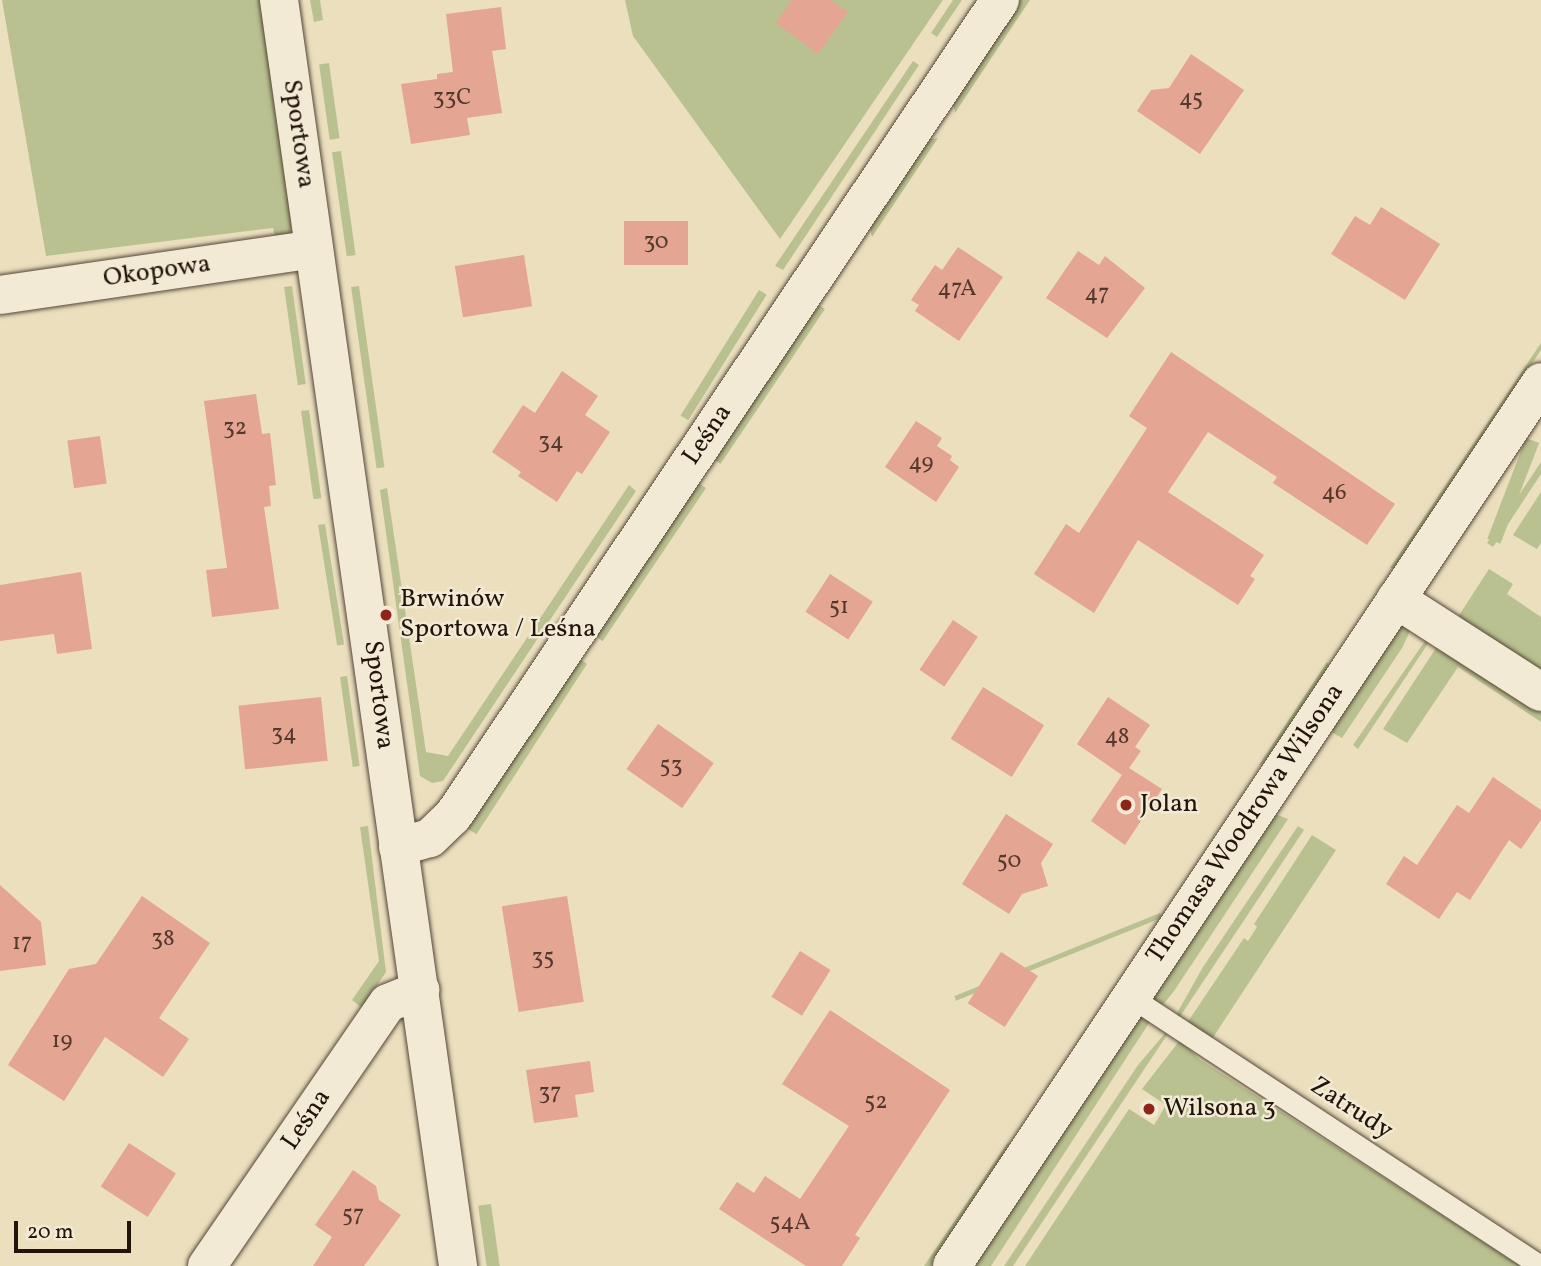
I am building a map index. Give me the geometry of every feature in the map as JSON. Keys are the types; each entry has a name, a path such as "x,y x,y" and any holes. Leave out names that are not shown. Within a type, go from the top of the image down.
{"street":[{"name":"Sportowa","path":"279,0 458,1266"},
{"name":"Leśna","path":"398,847 430,838 453,816 1000,0"},
{"name":"Okopowa","path":"0,295 314,249"},
{"name":"Thomasa Woodrowa Wilsona","path":"951,1266 1541,382"},
{"path":"1396,599 1541,692"},
{"name":"Leśna","path":"207,1266 388,1003 419,990"}],"lane":[{"name":"Zatrudy","path":"1131,997 1541,1266"}],"green space":[{"path":"2,0 261,0 293,225 287,237 276,241 273,228 46,256"},
{"path":"310,0 320,0 323,20 314,22"},
{"path":"625,0 943,0 780,239 633,36"},
{"path":"953,0 962,0 937,37 931,33"},
{"path":"1017,0 1030,0 955,113 952,99"},
{"path":"913,61 919,65 783,270 775,266"},
{"path":"329,63 340,138 330,140 319,64"},
{"path":"938,138 872,237 869,223 924,140"},
{"path":"341,151 356,255 347,256 332,152"},
{"path":"292,286 306,384 298,385 284,287"},
{"path":"359,286 384,467 377,468 351,287"},
{"path":"759,290 767,295 688,420 681,416"},
{"path":"814,302 825,309 720,464 710,457"},
{"path":"1541,343 1541,350 1396,569 1390,568"},
{"path":"309,410 321,498 313,499 301,411"},
{"path":"1526,438 1539,443 1500,544 1487,539"},
{"path":"1541,462 1541,474 1493,547 1487,543"},
{"path":"694,480 706,488 603,641 591,634"},
{"path":"629,485 636,491 443,781 432,783 420,776 380,490 387,488 426,752 448,756"},
{"path":"1541,492 1541,543 1537,549 1513,535"},
{"path":"325,524 344,644 337,646 318,525"},
{"path":"1489,569 1513,584 1507,594 1541,617 1541,674 1456,620"},
{"path":"1400,626 1412,627 1402,648 1342,738 1333,733 1332,728"},
{"path":"1427,638 1431,639 1358,749 1353,745"},
{"path":"1438,645 1541,707 1541,722 1458,667 1407,743 1383,729"},
{"path":"576,657 587,664 476,834 466,827"},
{"path":"1327,662 1330,667 1265,764 1259,765"},
{"path":"347,676 360,766 353,767 340,677"},
{"path":"1275,814 1288,819 1162,1006 1153,996"},
{"path":"368,826 386,972 362,1008 352,1000 379,961 360,827"},
{"path":"1298,826 1304,830 1179,1018 1176,1015 1203,967"},
{"path":"1312,835 1336,850 1212,1039 1187,1023 1244,938 1248,941 1257,927 1254,924"},
{"path":"1160,913 1162,918 956,1001 954,996"},
{"path":"1140,1016 1151,1020 991,1266 973,1266"},
{"path":"1167,1031 1169,1032 1013,1266 1004,1266 1138,1065"},
{"path":"1180,1040 1199,1059 1521,1266 1025,1266 1129,1109 1154,1125 1166,1105 1142,1089"},
{"path":"1008,1142 1010,1146 931,1266 924,1266"},
{"path":"491,1204 500,1266 487,1266 478,1206"}],"building":[{"path":"792,0 831,0 848,12 818,54 776,23"},
{"path":"501,7 506,49 492,51 502,113 467,118 470,135 411,144 401,84 437,79 437,74 453,72 446,14"},
{"path":"1191,54 1244,90 1200,154 1137,111 1151,90 1169,88"},
{"path":"1381,207 1440,244 1405,300 1331,254 1355,216 1370,225"},
{"path":"624,221 688,221 688,265 624,265"},
{"path":"958,247 1003,277 959,341 915,311 919,305 911,300 935,265 942,270"},
{"path":"1078,251 1099,265 1105,256 1145,288 1107,338 1046,298"},
{"path":"524,255 532,306 463,317 455,266"},
{"path":"1171,352 1395,504 1367,545 1273,483 1277,477 1208,432 1168,492 1264,555 1250,576 1255,579 1238,605 1138,540 1094,613 1034,574 1066,524 1079,533 1147,428 1129,416"},
{"path":"562,371 598,396 585,415 610,432 582,474 577,471 557,502 518,476 521,472 492,452 523,405 535,413"},
{"path":"256,394 262,434 270,433 276,485 269,486 271,506 264,507 279,609 212,617 206,570 227,568 204,401"},
{"path":"916,421 942,438 937,446 952,456 950,460 959,467 936,502 885,467"},
{"path":"100,436 107,484 74,488 67,441"},
{"path":"81,572 92,649 57,654 54,634 0,641 0,585"},
{"path":"830,574 873,602 848,640 805,612"},
{"path":"953,620 978,637 944,687 919,670"},
{"path":"983,687 1044,725 1012,777 951,739"},
{"path":"321,697 328,761 245,769 238,706"},
{"path":"1108,697 1150,725 1135,747 1141,751 1129,768 1162,789 1125,845 1091,821 1122,775 1077,744"},
{"path":"658,724 714,763 682,808 626,769"},
{"path":"1493,777 1541,810 1541,820 1521,849 1509,840 1470,900 1457,892 1439,919 1386,884 1404,856 1417,865 1457,805 1469,813"},
{"path":"1006,814 1053,844 1041,863 1048,886 1022,894 1009,914 962,884"},
{"path":"0,885 41,922 46,965 0,971"},
{"path":"142,896 210,943 159,1018 189,1039 163,1077 105,1037 64,1101 8,1065 69,969 96,964"},
{"path":"567,896 584,1002 519,1012 502,906"},
{"path":"800,951 831,970 802,1016 771,997"},
{"path":"1001,952 1038,976 1005,1027 968,1003"},
{"path":"830,1010 950,1090 855,1235 860,1238 842,1266 806,1266 719,1209 737,1182 754,1193 765,1176 800,1199 849,1126 782,1084"},
{"path":"590,1061 594,1092 575,1095 578,1117 534,1123 526,1070"},
{"path":"129,1143 176,1173 148,1217 101,1187"},
{"path":"353,1170 376,1186 379,1200 401,1215 364,1266 313,1266 332,1237 315,1225"}],"place":[{"name":"Brwinów Sportowa / Leśna","path":"386,615"},
{"name":"Jolan","path":"1126,805"},
{"name":"Wilsona 3","path":"1149,1109"}]}
